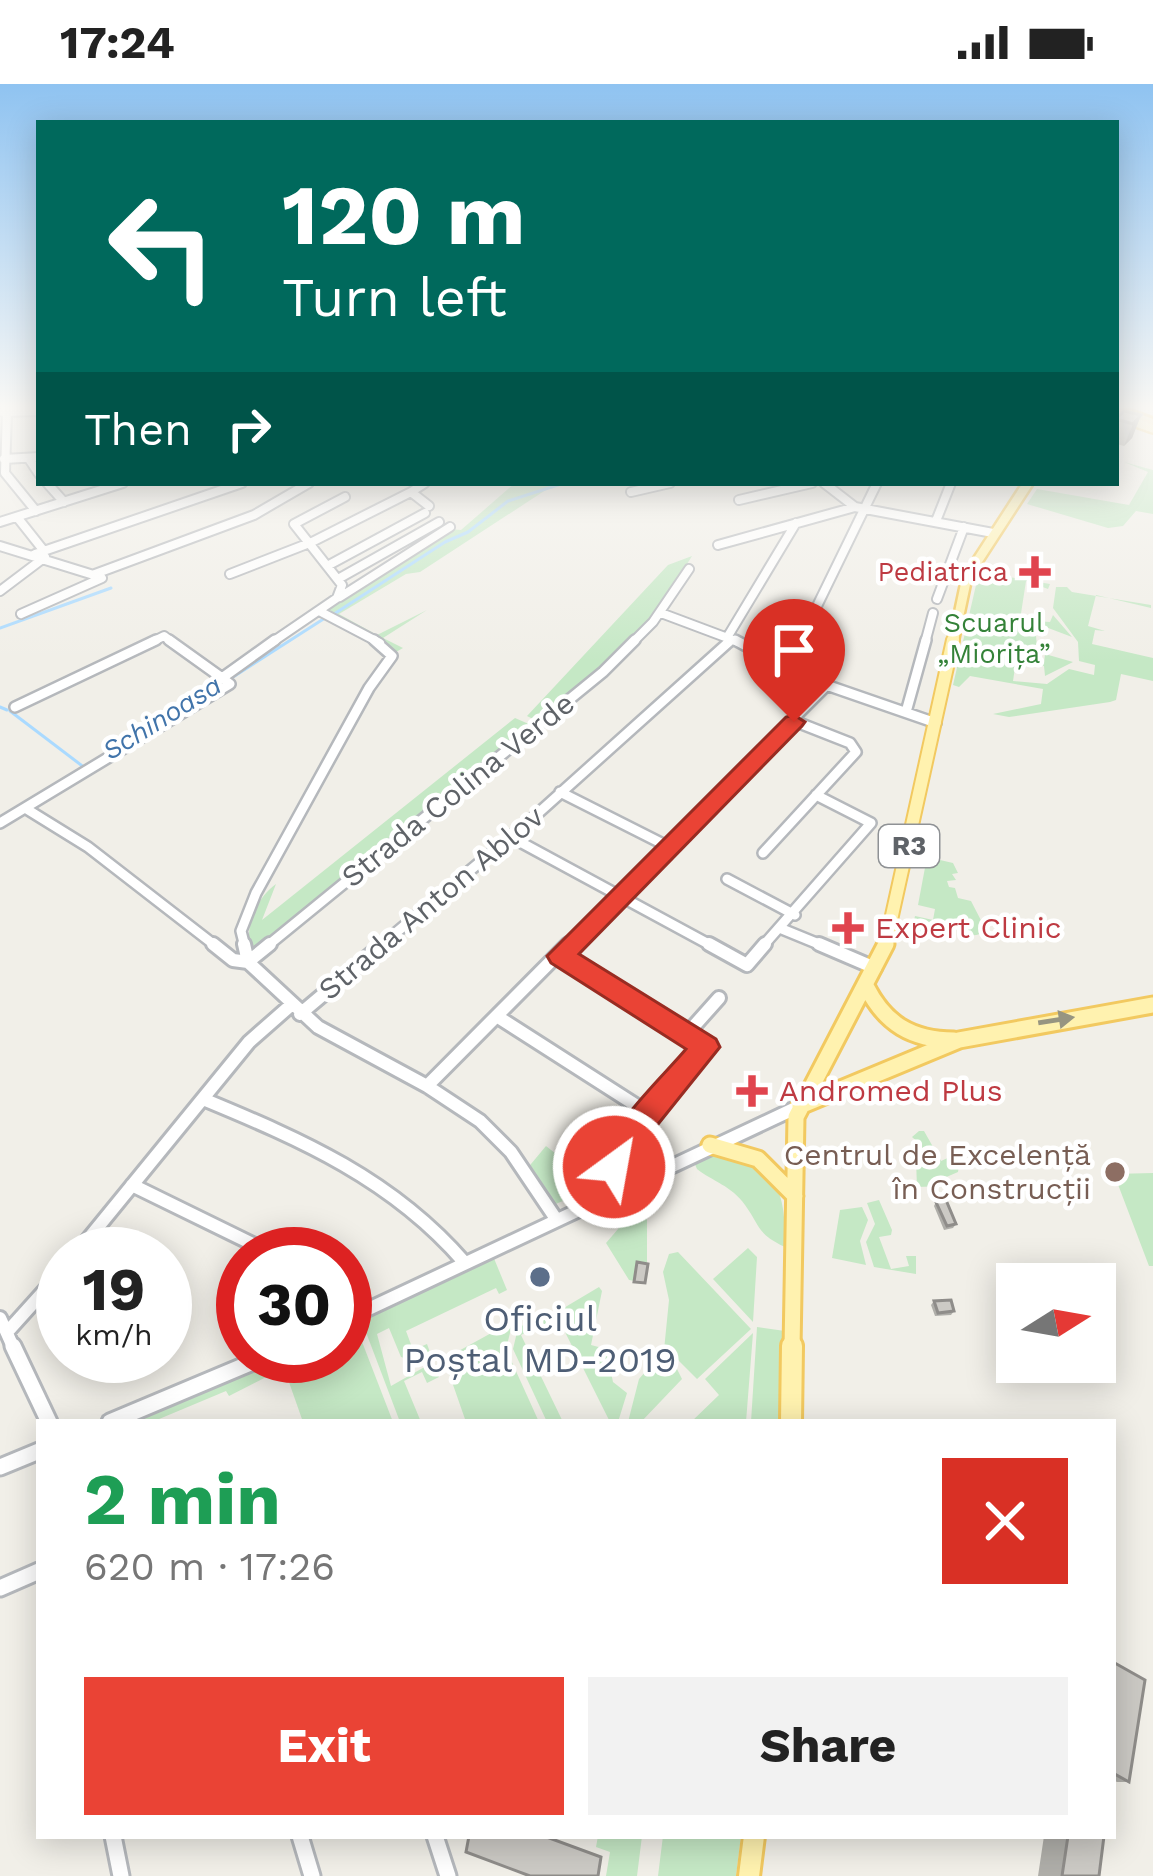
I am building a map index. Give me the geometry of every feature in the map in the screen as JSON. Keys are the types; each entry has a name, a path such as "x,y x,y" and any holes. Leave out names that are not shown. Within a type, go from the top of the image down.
{"main road":[{"name":"R3","path":"866,986 891,927 964,586 992,532 1020,494"},
{"path":"866,986 878,1010 899,1029 931,1040 959,1040 1153,1005"},
{"path":"791,1419 794,1129 800,1106 866,986"},
{"path":"800,1106 959,1040"},
{"path":"710,1145 758,1159 795,1196"},
{"path":"749,1876 754,1839"}],"street":[{"path":"21,494 36,511"},
{"path":"57,494 64,502"},
{"path":"1,520 89,494"},
{"path":"0,591 41,554 212,494"},
{"path":"95,574 254,515 291,494"},
{"path":"230,574 312,542 409,494"},
{"path":"328,565 427,510 413,494"},
{"path":"740,500 767,494"},
{"path":"839,494 860,508"},
{"path":"786,670 870,494"},
{"path":"936,521 947,494"},
{"path":"337,598 342,591 338,578 294,524 346,497"},
{"path":"718,545 860,508 992,532"},
{"path":"17,517 41,554"},
{"path":"338,578 439,522"},
{"name":"Strada Anton Ablov","path":"98,1227 249,1042 509,836 730,638 796,523"},
{"path":"0,823 225,681 337,598 450,526"},
{"path":"937,599 964,526"},
{"path":"0,546 41,554 102,578 21,614"},
{"name":"Strada Colina Verde","path":"248,962 603,672 661,613 689,569"},
{"path":"0,571 21,575"},
{"path":"248,962 241,932 256,893 358,708 392,656 382,644 321,612"},
{"path":"661,613 730,638 786,670 936,723"},
{"path":"906,712 933,613"},
{"path":"15,707 164,635 225,681"},
{"path":"427,1086 827,685"},
{"path":"764,853 856,748 794,722"},
{"name":"Strada Anton Ablov","path":"560,792 669,847"},
{"path":"509,836 743,964 756,961 871,823 816,795"},
{"path":"25,808 88,847 233,959 248,962 281,989 296,1009 427,1086 500,1139 556,1219"},
{"path":"727,879 795,915"},
{"path":"782,929 875,968"},
{"path":"560,956 706,1047 614,1158 623,1187"},
{"path":"686,1035 719,998"},
{"path":"498,1017 648,1114"},
{"path":"203,1099 371,1173 426,1220 464,1262"},
{"path":"372,1306 800,1106"},
{"path":"132,1185 218,1227"},
{"path":"36,1295 4,1324 48,1419"},
{"path":"117,1419 216,1377"},
{"path":"0,1467 36,1452"},
{"path":"0,1588 36,1572"},
{"path":"114,1839 121,1876"},
{"path":"301,1839 312,1876"},
{"path":"436,1839 448,1876"}],"green space":[{"path":"503,494 540,494 420,572 406,574 339,614 377,635 427,610 383,638 403,648 396,652 328,613 327,608 449,529 461,530"},
{"path":"1034,494 1064,494 1129,505 1136,494 1153,494 1153,514 1136,511 1123,526 1108,528 1027,504"},
{"path":"692,556 655,616 605,665 537,721 527,716 668,565"},
{"name":"Scuarul „Miorița”","path":"979,572 1050,584 1048,589 1026,581 1020,620 1050,622 1053,615 1072,637 1035,623 1037,648 1032,647 1030,661 1044,664 1045,654 1073,662 1045,676 1044,666 1016,661 1013,681 1047,684 1069,669 1094,675 1095,665 1079,661 1078,642 1053,608 1056,587 1067,587 1096,596 1088,626 1105,631 1095,630 1092,644 1153,658 1153,681 1121,674 1116,700 1110,702 1009,717 993,714 1041,704 1043,689 970,676 959,687 953,685"},
{"path":"515,718 531,725 252,954 250,925 269,890 276,884 262,920"},
{"path":"927,857 953,863 958,873 952,874 956,880 947,881 949,887 955,888 958,898 971,901 986,930 973,935 952,928 937,936 912,930 915,916 933,920 935,909 918,905"},
{"path":"924,1131 941,1161 961,1152 958,1172 944,1178 946,1186 917,1187 916,1160 922,1146 912,1137"},
{"path":"546,1146 580,1173 597,1164 611,1147 615,1178 549,1207 526,1170"},
{"path":"716,1151 753,1162 774,1182 783,1210 785,1247 764,1233 734,1193 697,1169 694,1162"},
{"path":"1153,1173 1153,1266 1149,1266 1114,1174"},
{"path":"879,1200 892,1230 891,1235 879,1237 891,1269 909,1266 906,1256 916,1256 916,1274 874,1267 866,1242 875,1224 867,1203"},
{"path":"637,1207 647,1220 647,1268 635,1281 629,1280 606,1243"},
{"path":"862,1207 868,1220 860,1241 866,1265 832,1258 840,1210"},
{"path":"748,1248 757,1257 753,1322 713,1279"},
{"path":"678,1252 751,1329 697,1379 677,1359 674,1363 682,1379 644,1419 629,1419 639,1379 664,1350 669,1300 663,1272 669,1254"},
{"path":"493,1256 507,1290 499,1294 496,1288 406,1331 413,1350 427,1344 431,1355 418,1362 401,1357 389,1328 377,1334 391,1386 428,1365 434,1366 439,1377 427,1383 422,1372 404,1381 420,1419 399,1419 372,1348 372,1313"},
{"path":"599,1287 602,1291 591,1345 606,1349 613,1382 627,1393 619,1419 608,1419 558,1318 562,1309"},
{"path":"542,1315 550,1316 552,1330 545,1334 540,1325 521,1335 562,1419 546,1419 513,1349 518,1328"},
{"path":"513,1321 506,1349 538,1419 465,1419 444,1359"},
{"path":"757,1327 785,1331 781,1419 751,1419"},
{"path":"753,1333 746,1419 694,1419 719,1395 705,1379"},
{"path":"372,1368 392,1419 302,1419 289,1383 372,1383"},
{"path":"216,1383 255,1383 159,1419 131,1419"},
{"path":"597,1839 642,1839 637,1876 606,1876 610,1852 596,1847"},
{"path":"663,1839 741,1839 736,1876 658,1876"}],"building":[{"path":"946,1200 956,1224 947,1226 936,1202"},
{"path":"637,1262 648,1264 645,1283 634,1282"},
{"path":"951,1300 954,1311 938,1313 934,1301"},
{"path":"1116,1664 1145,1680 1129,1782 1116,1775"},
{"path":"468,1839 552,1839 601,1857 598,1876 530,1876 466,1852"},
{"path":"1068,1839 1104,1839 1099,1876 1062,1876"}],"waterway":[{"name":"Schinoasa","path":"334,614 468,532 508,501 531,494"},
{"path":"0,628 111,588"},
{"name":"Schinoasa","path":"230,679 325,618"},
{"path":"0,707 7,710"},
{"path":"10,711 85,768"}],"place":[{"name":"Pediatrica","path":"1035,572"},
{"name":"Expert Clinic","path":"848,928"},
{"name":"Andromed Plus","path":"752,1091"},
{"name":"Centrul de Excelență în Construcții","path":"1115,1172"},
{"name":"Oficiul Poștal MD-2019","path":"540,1277"}],"route":[{"path":"614,1167 615,1154 706,1047 560,956 794,722"}]}
